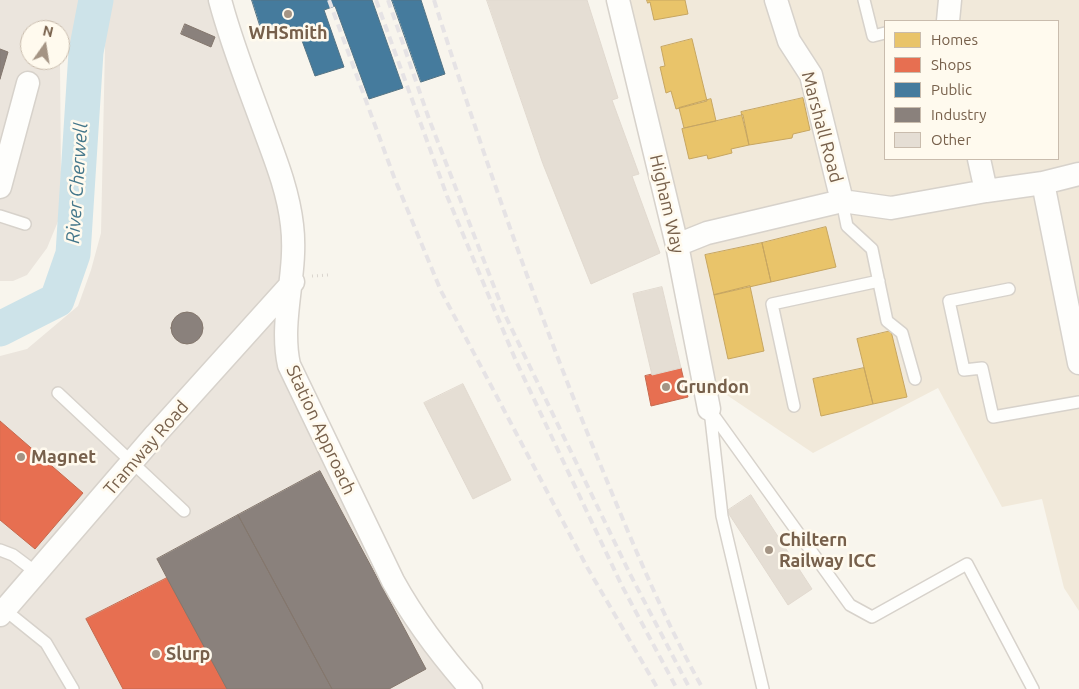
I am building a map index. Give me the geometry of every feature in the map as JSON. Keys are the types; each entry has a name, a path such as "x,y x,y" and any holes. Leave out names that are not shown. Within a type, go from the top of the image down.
{"street":[{"name":"Station Approach","path":"220,0 241,67 286,190 294,240 293,282 286,333 286,350 296,382 411,614 432,645 470,689"},
{"name":"Higham Way","path":"618,0 677,244 709,408"},
{"name":"Marshall Road","path":"677,244 707,233 842,201 811,75 795,63 776,0"},
{"path":"0,188 28,83"},
{"path":"979,160 986,191"},
{"path":"842,201 891,208 1043,183 1079,174"},
{"path":"1043,183 1079,363"},
{"name":"Tramway Road","path":"2,612 37,574 156,434 293,282"}],"lane":[{"path":"864,0 873,36 884,33"},
{"name":"Marshall Road","path":"842,201 848,226 872,250 888,321 902,333 915,379"},
{"path":"0,216 25,224"},
{"path":"794,406 772,304 879,281"},
{"path":"1009,289 949,302 964,370 982,368 993,417 1079,402"},
{"path":"58,392 132,464 184,511"},
{"path":"709,408 722,516 763,689"},
{"path":"709,408 850,605 872,617 967,564 1033,689"},
{"path":"0,550 13,555 37,574"},
{"path":"2,612 46,643 73,689"}],"shaded area":[{"path":"0,0 86,0 70,44 70,20 20,20 20,70 60,70 61,176 59,219 47,248 27,275 13,281 0,281"},
{"path":"106,0 213,0 285,221 276,356 300,411 460,689 0,689 0,356 27,349 78,306 91,270 101,233"},
{"path":"615,0 1079,0 1079,611 1064,588 1042,499 1002,507 938,388 813,453 697,375"}],"building: Homes":[{"path":"647,0 685,0 688,14 654,20 650,2 648,3"},
{"path":"692,39 707,101 676,109 671,91 666,93 660,67 665,66 661,47"},
{"path":"803,98 810,130 793,134 792,138 749,145 741,112"},
{"path":"711,99 716,121 684,128 679,108"},
{"path":"743,115 749,145 731,149 732,153 708,159 707,155 689,159 682,129"},
{"path":"826,227 836,267 771,282 762,243"},
{"path":"762,243 771,282 714,295 705,255"},
{"path":"750,286 764,351 728,359 714,295"},
{"path":"891,331 907,397 873,404 857,339"},
{"path":"864,368 873,404 821,416 813,379"}],"building: Shops":[{"name":"Grundon","path":"681,368 688,397 651,406 645,376"},
{"name":"Magnet","path":"0,421 83,493 35,549 0,520"},
{"name":"Slurp","path":"167,578 227,689 123,689 86,619"}],"building: Public":[{"path":"252,0 372,0 403,88 369,99 335,6 324,10 344,67 315,76 297,27 264,38"},
{"path":"392,0 421,0 445,74 421,82"}],"building: Industry":[{"path":"185,24 215,37 211,47 181,34"},
{"path":"0,49 8,52 0,79"},
{"path":"187,312 193,313 198,317 202,322 202,334 198,339 193,343 187,344 181,343 176,339 172,334 171,328 172,322 176,317 181,313"},
{"path":"320,471 426,669 389,689 332,689 238,515"},
{"path":"238,515 332,689 227,689 167,578 157,559"}],"building: Other":[{"path":"487,0 587,0 618,98 612,100 639,174 632,176 660,253 591,284 543,164"},
{"path":"662,287 681,368 652,375 633,294"},
{"path":"463,384 511,480 473,499 424,403"},
{"name":"Chiltern Railway ICC","path":"751,495 812,589 788,605 727,511"}],"waterway":[{"name":"River Cherwell","path":"0,329 57,300 73,254 86,52 96,0"}],"railway":[{"path":"329,0 394,177 441,291 587,567 658,689"},
{"path":"376,0 447,196 516,361 621,584 677,689"},
{"path":"388,0 429,119 505,315 630,574 690,689"},
{"path":"434,0 511,231 575,402 647,576 703,689"}],"place":[{"name":"WHSmith","path":"288,14"},
{"name":"Grundon","path":"666,387"},
{"name":"Magnet","path":"21,457"},
{"name":"Chiltern Railway ICC","path":"769,550"},
{"name":"Slurp","path":"156,654"}]}
